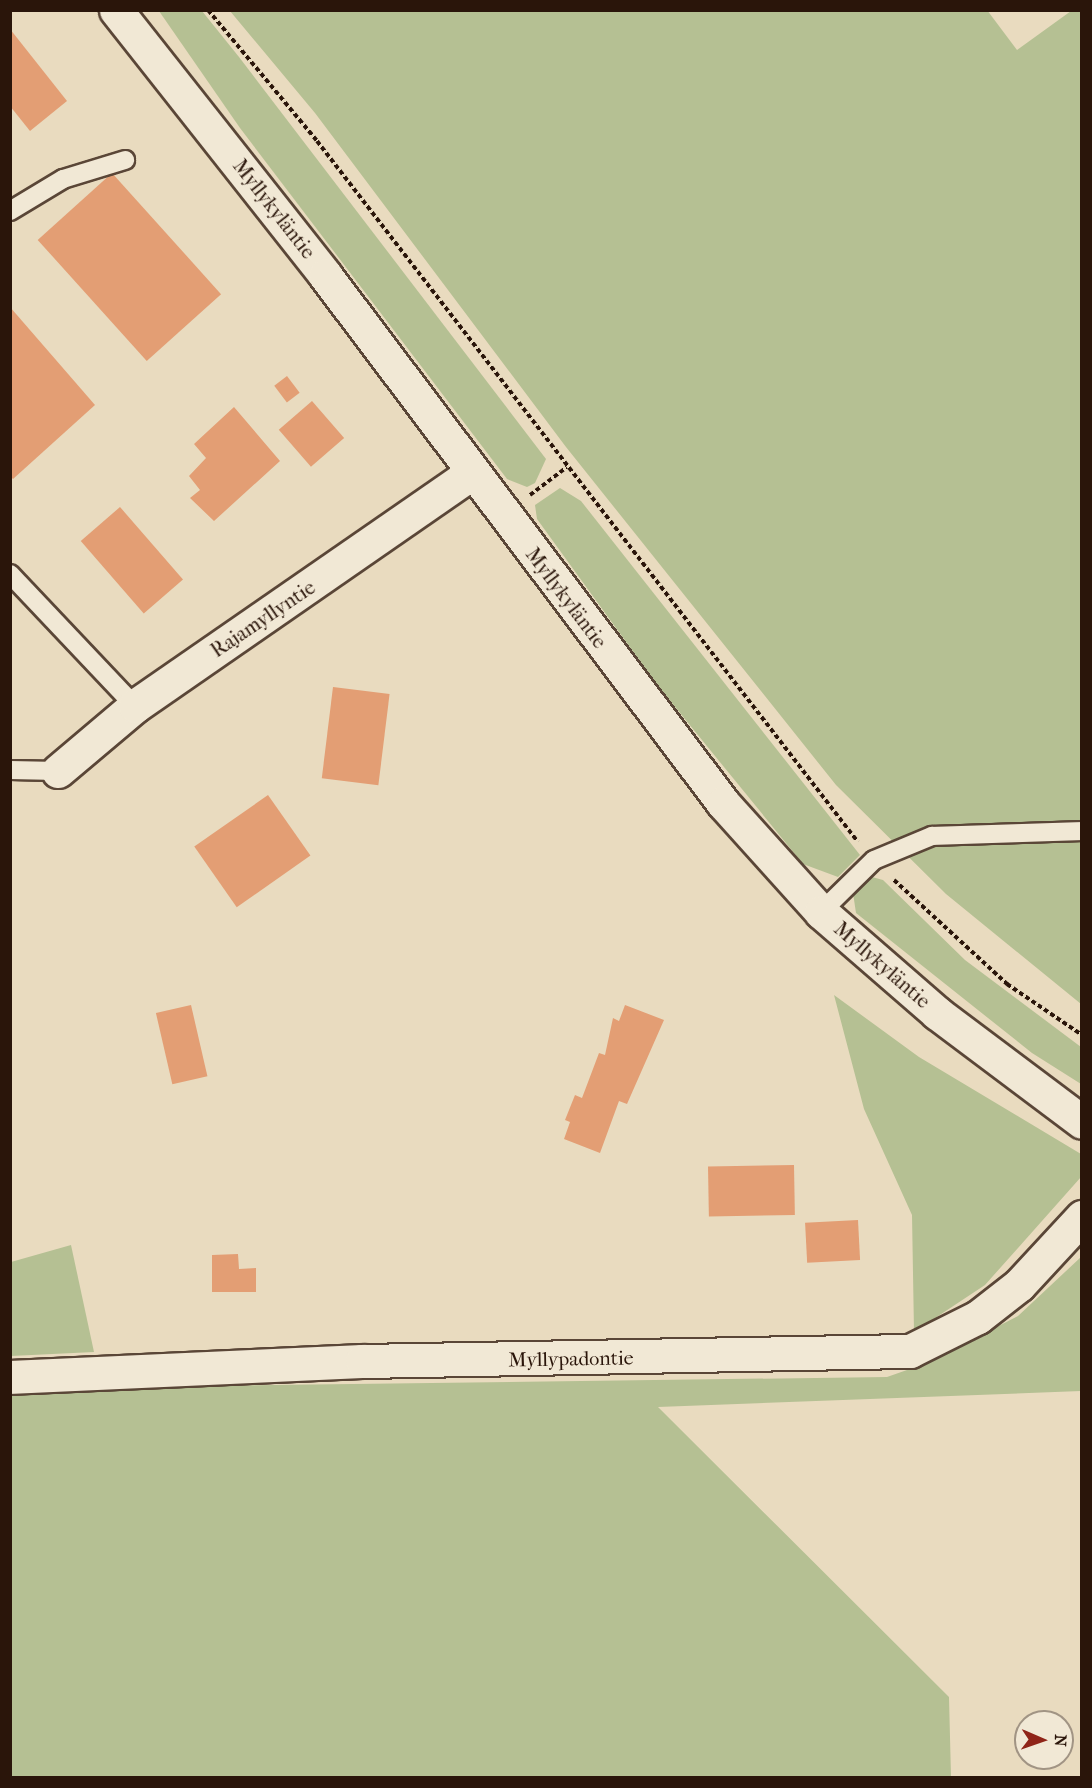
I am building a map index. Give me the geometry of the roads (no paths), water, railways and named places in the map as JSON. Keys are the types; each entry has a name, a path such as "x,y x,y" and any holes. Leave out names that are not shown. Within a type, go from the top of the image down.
{"street":[{"name":"Myllykyläntie","path":"116,10 325,274 503,516 723,803 821,912 937,1013 1082,1122"},
{"name":"Rajamyllyntie","path":"58,771 135,706 472,473"},
{"name":"Myllypadontie","path":"10,1377 362,1362 910,1351 986,1311 1019,1285 1082,1217"}],"lane":[{"path":"10,211 63,179 125,160"},
{"path":"10,573 135,706"},
{"path":"10,770 58,771"},
{"path":"821,912 874,860 932,836 1082,831"}]}
